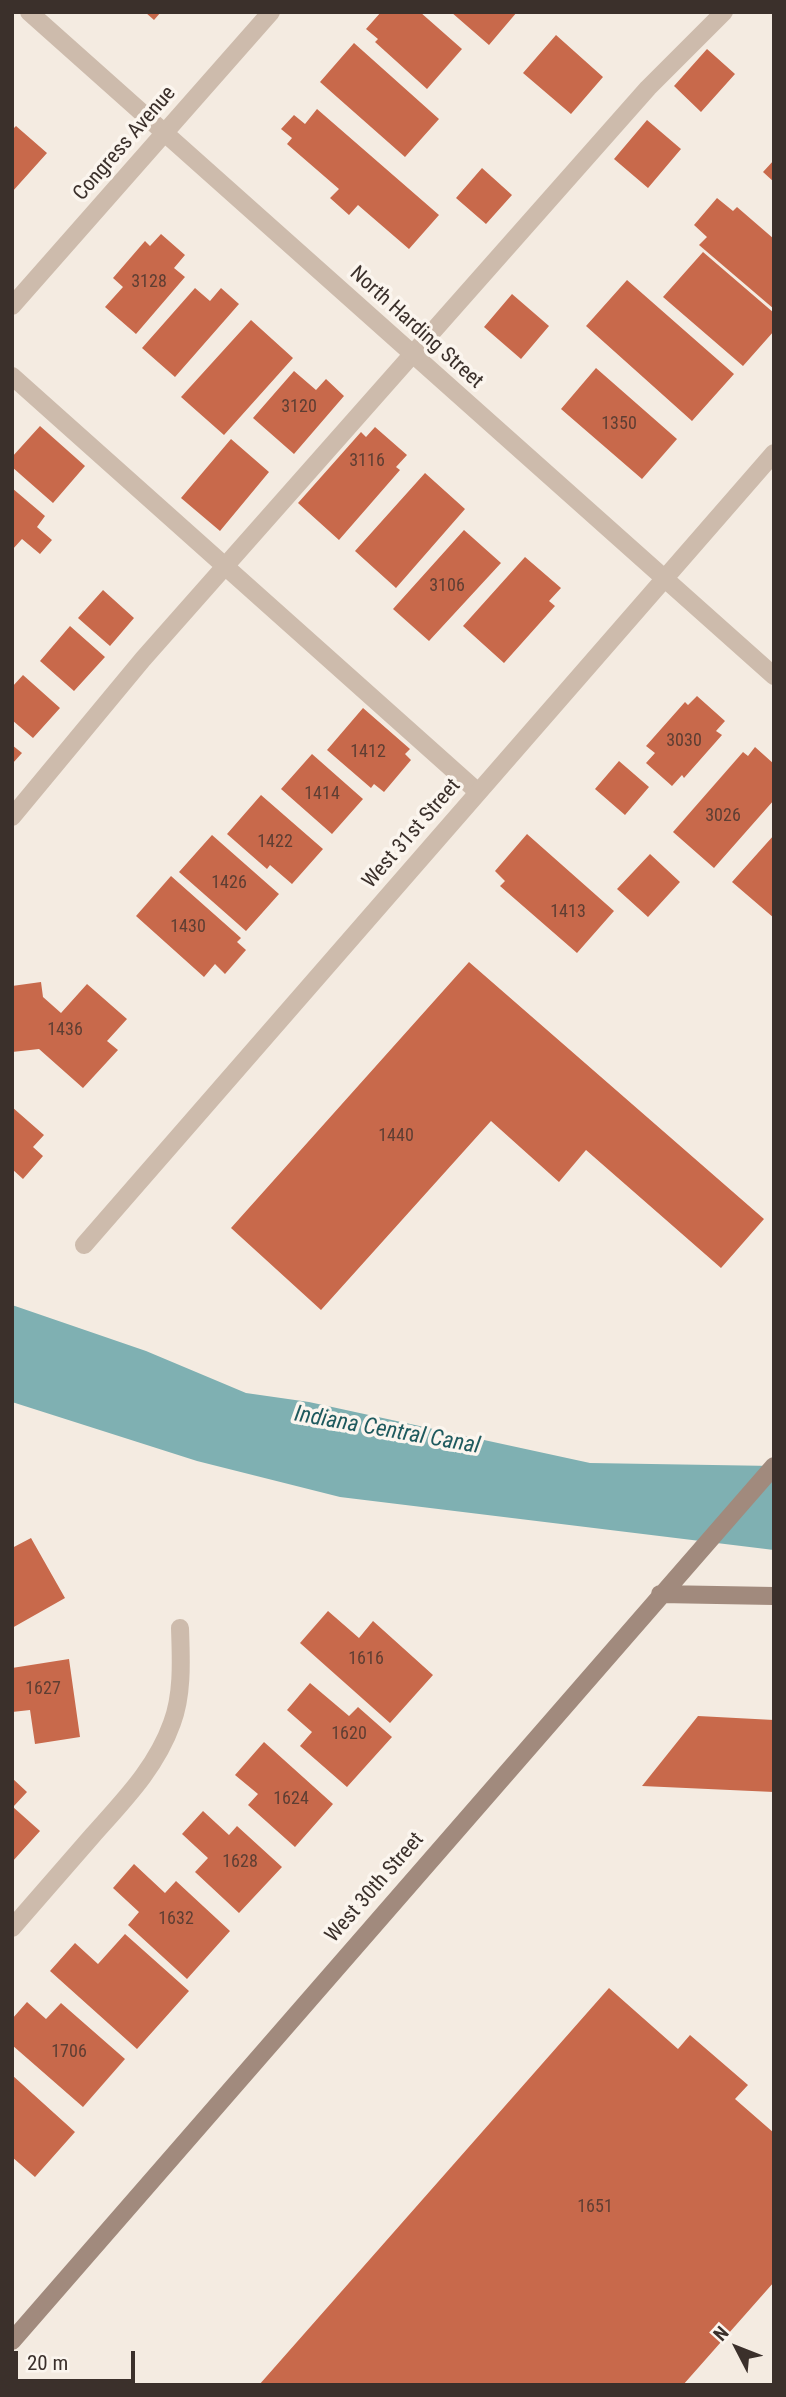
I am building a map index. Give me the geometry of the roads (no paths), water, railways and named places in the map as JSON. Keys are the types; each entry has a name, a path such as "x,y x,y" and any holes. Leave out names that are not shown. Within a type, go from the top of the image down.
{"main road":[{"name":"West 30th Street","path":"12,2341 774,1466"},
{"path":"660,1594 774,1596"}],"street":[{"name":"North Harding Street","path":"29,12 774,676"},
{"name":"Congress Avenue","path":"12,306 271,12"},
{"path":"12,817 143,659 648,88 724,12"},
{"path":"12,376 478,792"},
{"name":"West 31st Street","path":"84,1245 774,453"},
{"path":"12,1928 139,1784 157,1756 176,1709 181,1667 180,1628"}],"water":[{"name":"Indiana Central Canal","path":"12,1305 146,1351 246,1393 309,1402 590,1463 774,1466 774,1550 340,1497 197,1461 12,1402"}]}
